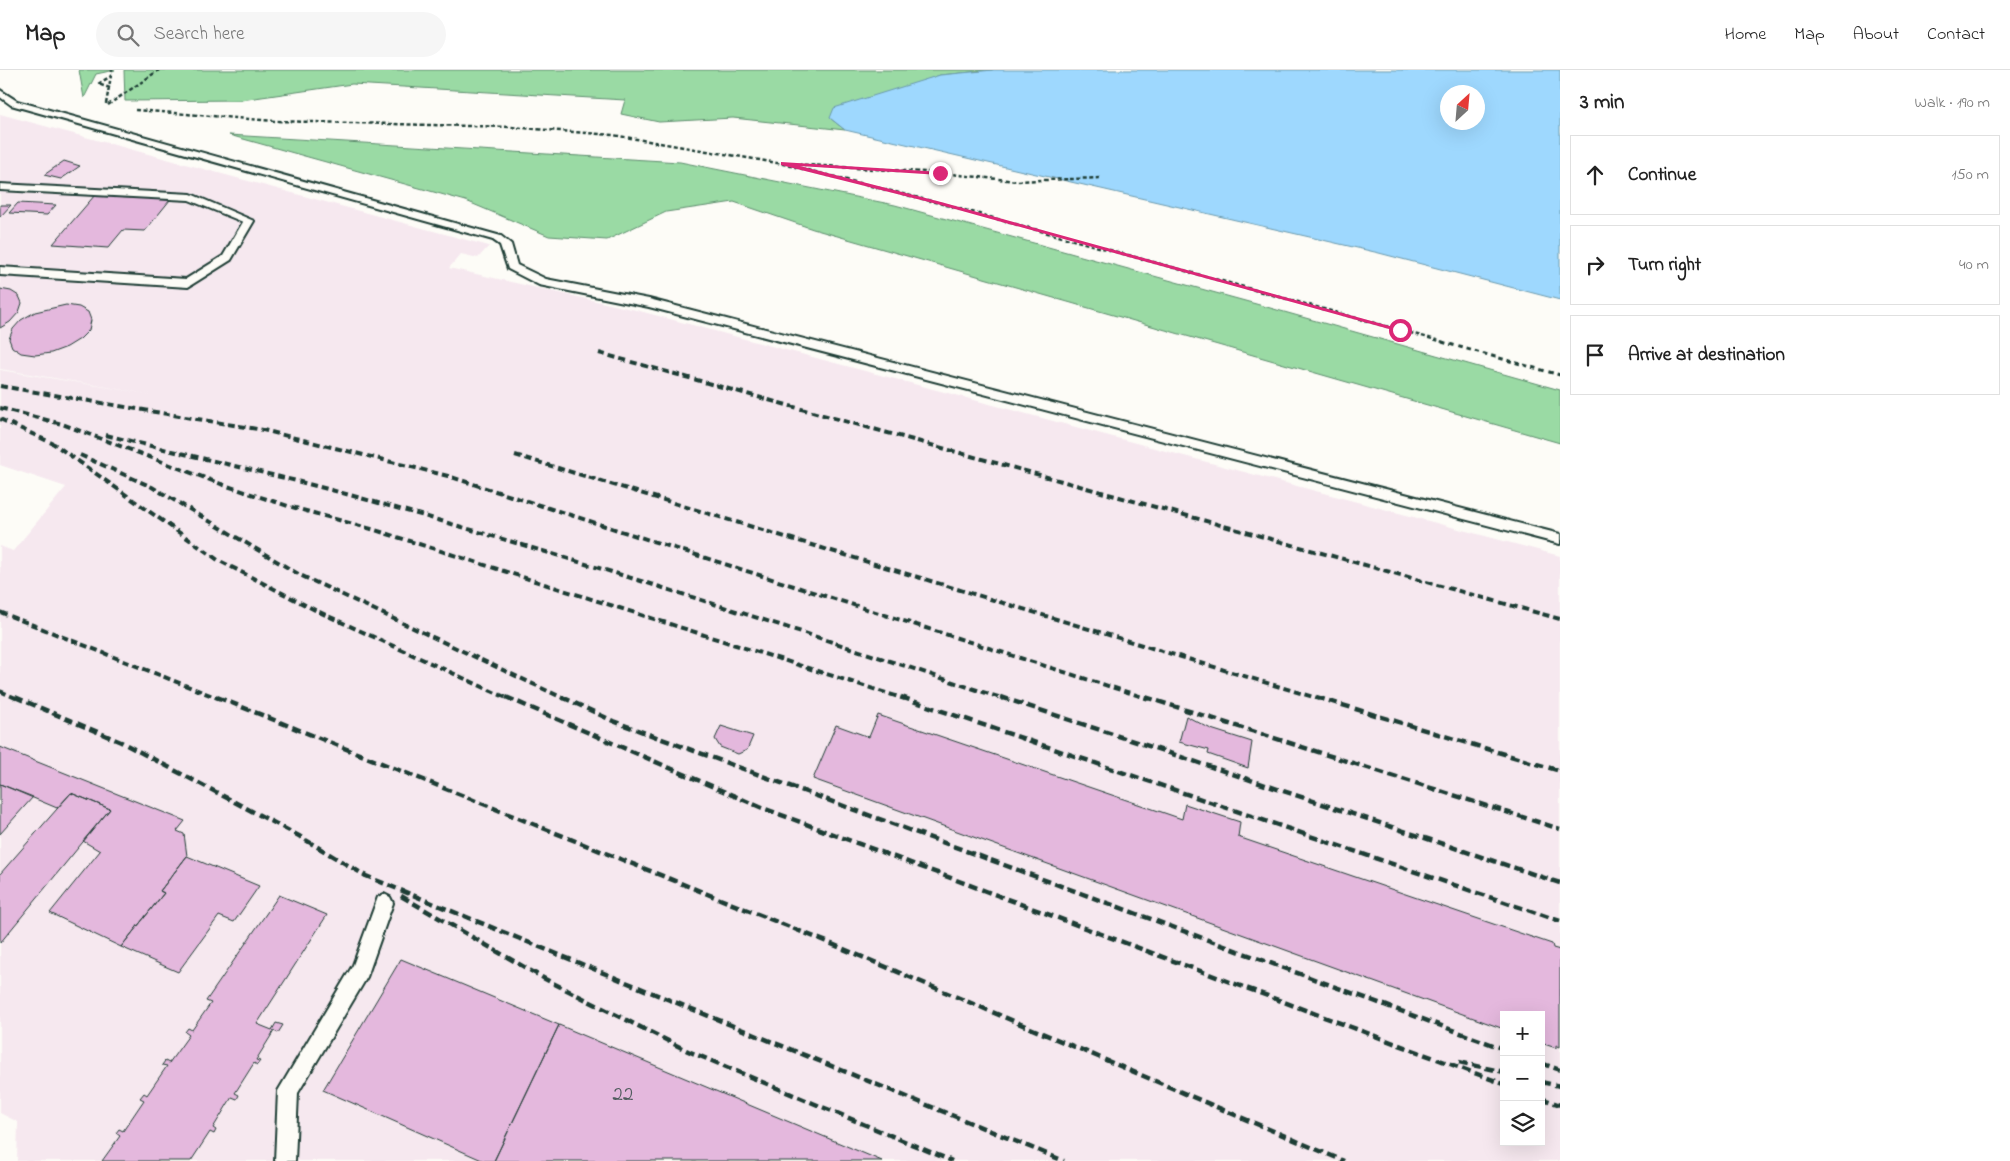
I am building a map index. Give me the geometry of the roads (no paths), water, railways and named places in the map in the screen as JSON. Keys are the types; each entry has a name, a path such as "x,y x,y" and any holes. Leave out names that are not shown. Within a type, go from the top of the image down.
{"lane":[{"path":"0,93 14,103 497,238 506,244 512,266 543,282 650,303 1560,539"},
{"path":"0,186 191,197 249,221 227,258 188,283 0,271"},
{"path":"285,1161 288,1091 360,970 384,904"}],"water":[{"path":"993,70 1560,70 1560,300 1379,253 845,130 830,118 834,108 940,75"}],"railway":[{"path":"599,353 1560,619"},
{"path":"0,386 263,430 448,476 1149,699"},
{"path":"0,408 62,424 221,484 288,506 375,530 905,699"},
{"path":"0,419 54,444 218,560 317,611 509,699"},
{"path":"106,435 295,481 439,520 682,594 1004,699"},
{"path":"80,455 152,487 300,575 565,699"},
{"path":"515,455 1320,699"},
{"path":"0,612 220,699"},
{"path":"0,691 18,699"},
{"path":"15,697 121,742 299,836 366,876 1064,1161"},
{"path":"217,697 827,942 1344,1161"},
{"path":"506,697 760,807 1500,1083"},
{"path":"562,697 613,721 1500,1048"},
{"path":"901,697 1560,921"},
{"path":"1001,697 1560,883"},
{"path":"1145,697 1560,829"},
{"path":"1316,697 1560,771"},
{"path":"401,896 545,979 688,1051 952,1161"},
{"path":"1459,1062 1500,1071"},
{"path":"1545,1064 1560,1070"},
{"path":"1545,1083 1560,1086"},
{"path":"1545,1099 1560,1105"}]}
